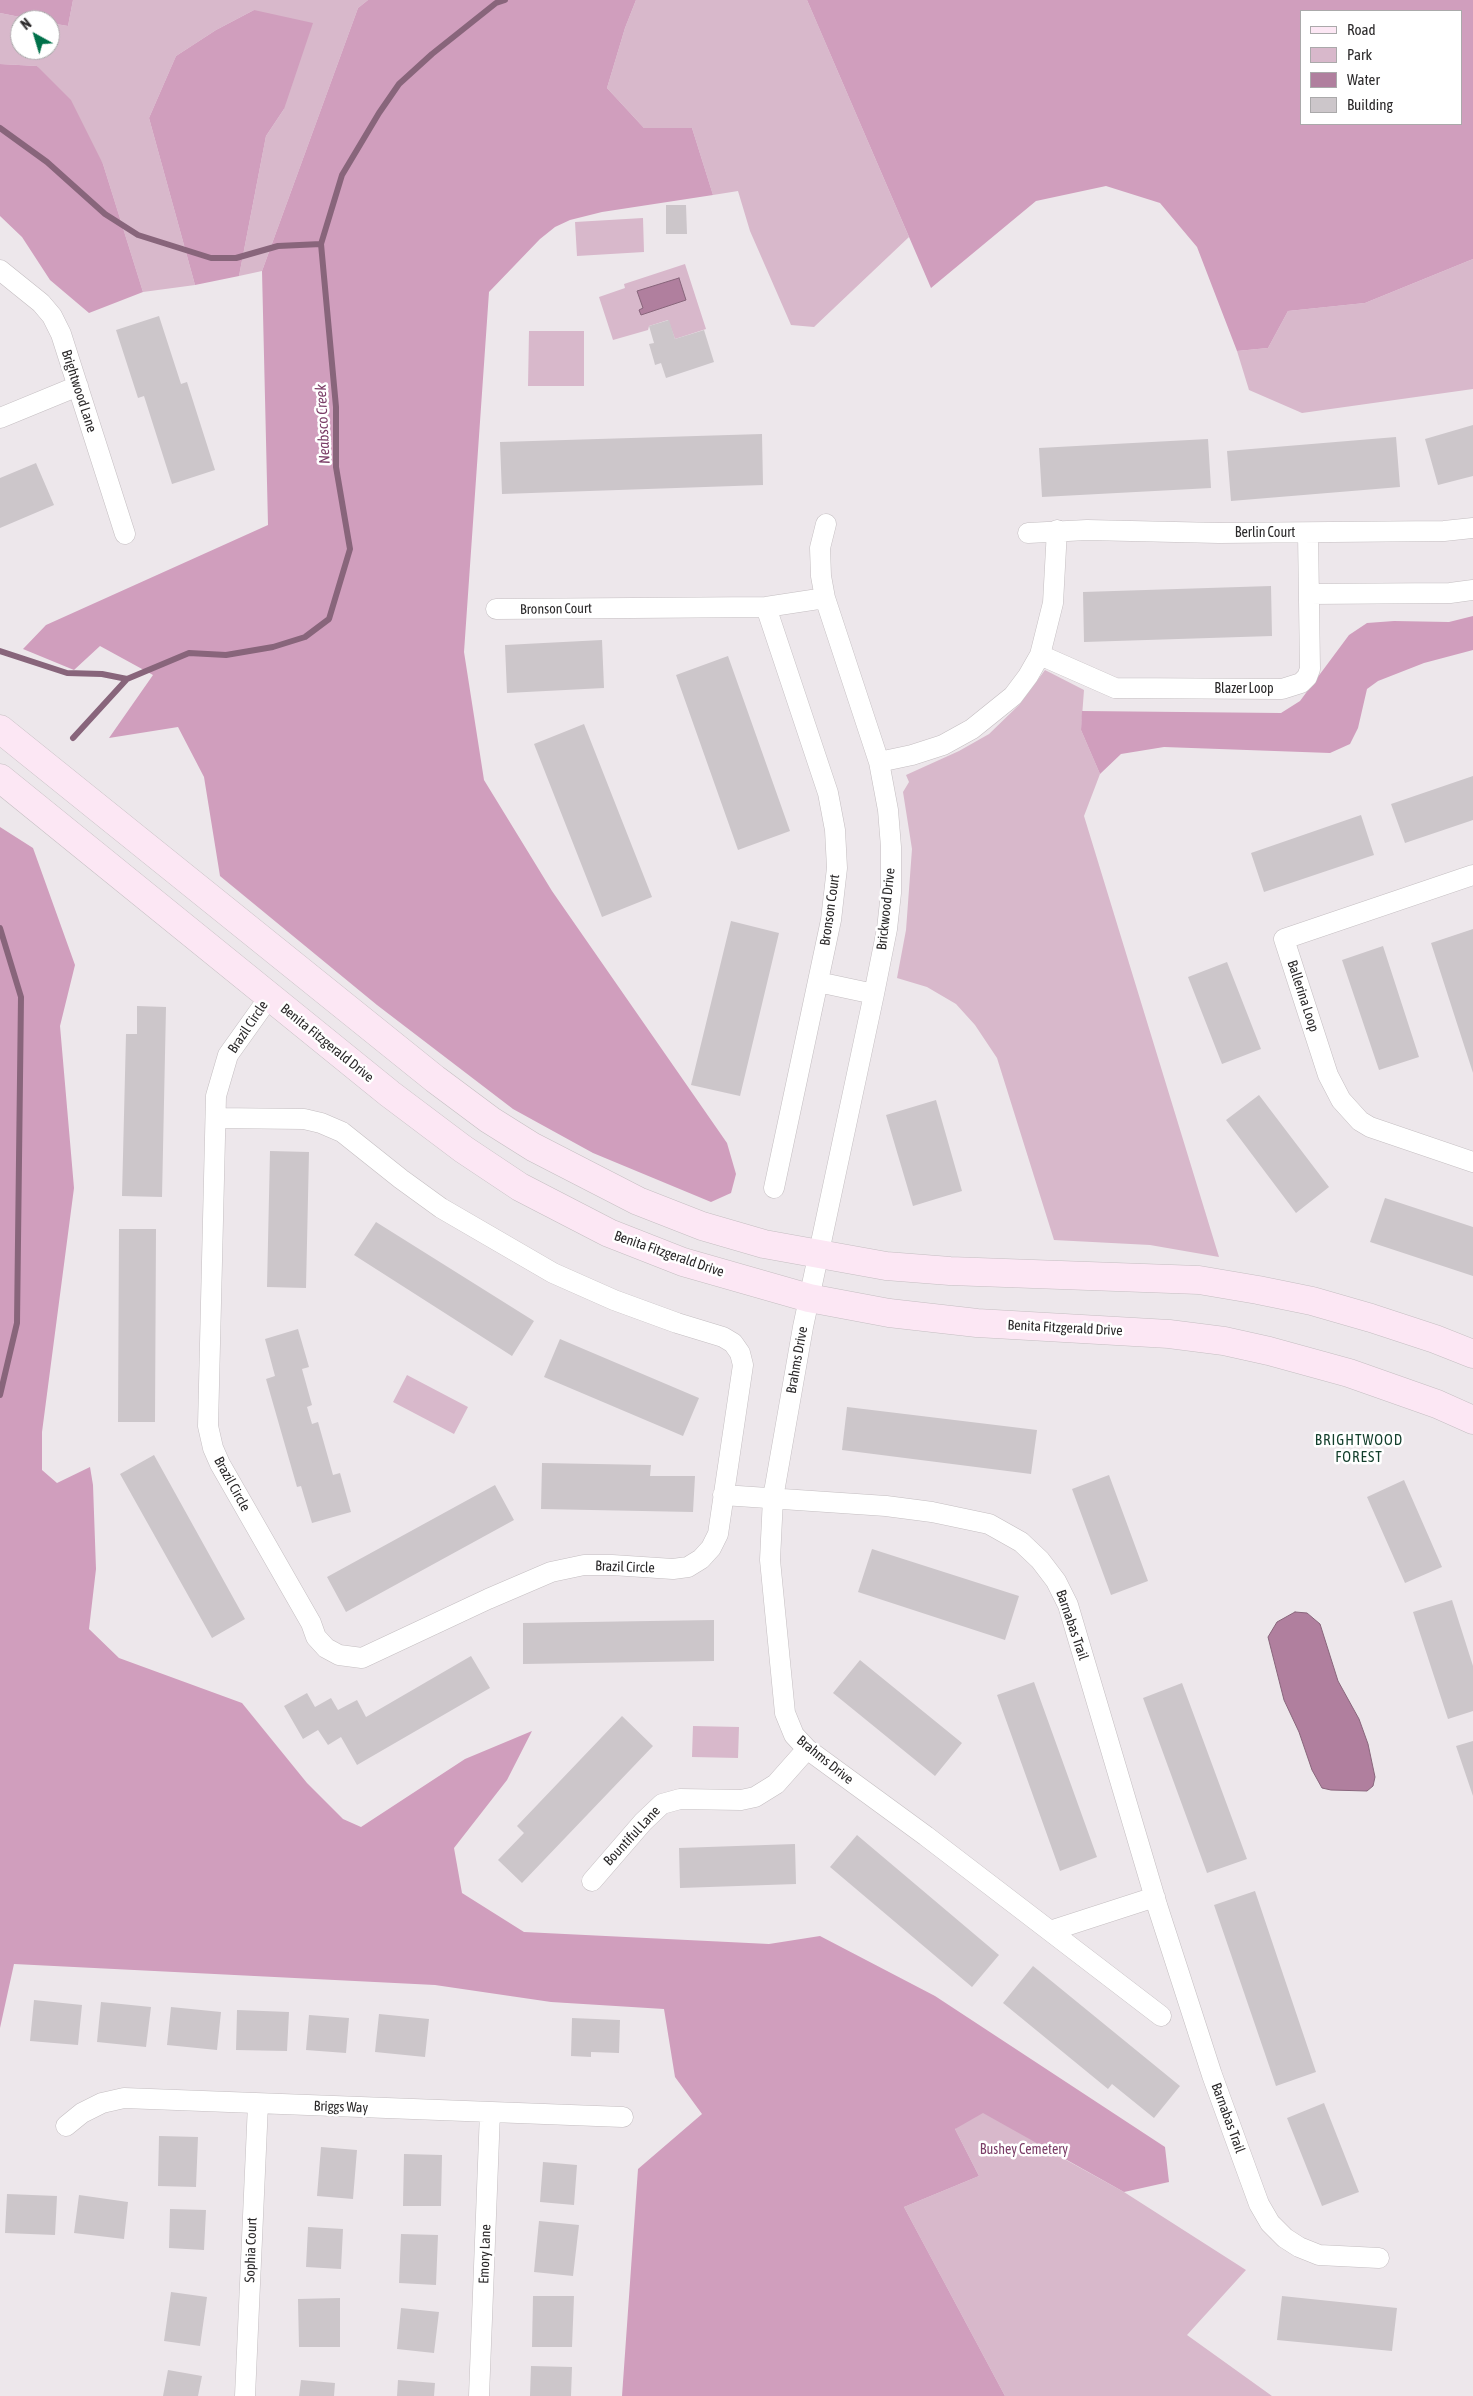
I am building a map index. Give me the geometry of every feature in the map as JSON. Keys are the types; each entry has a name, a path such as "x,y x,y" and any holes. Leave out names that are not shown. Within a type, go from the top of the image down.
{"main road":[{"path":"0,729 25,747 141,844 435,1079 490,1120 578,1172 638,1201 702,1226 764,1244 817,1256 886,1266 950,1271 1199,1280 1312,1301 1435,1339 1473,1354"},
{"name":"Benita Fitzgerald Drive","path":"0,778 390,1094 520,1188 609,1233 683,1262 809,1298 889,1313 977,1322 1084,1328 1224,1342 1286,1355 1349,1373 1436,1404 1473,1420"}],"street":[{"name":"Brightwood Lane","path":"0,270 42,303 52,316 61,334 124,534"},
{"path":"0,418 78,386"},
{"name":"Brickwood Drive","path":"809,1298 874,994 887,929 891,893 891,847 888,810 879,762 825,598 821,576 820,548 826,524"},
{"name":"Berlin Court","path":"1028,533 1057,530 1308,533 1444,531 1473,528"},
{"path":"879,762 912,755 943,745 972,729 1012,696 1028,676 1040,655 1053,603 1057,530"},
{"name":"Blazer Loop","path":"1040,655 1115,688 1287,688 1301,684 1307,677 1310,669 1308,533"},
{"path":"1309,594 1441,593 1473,590"},
{"name":"Bronson Court","path":"496,610 766,607 825,598"},
{"name":"Bronson Court","path":"766,607 824,779 835,830 837,868 834,899 818,982 774,1188"},
{"name":"Ballerina Loop","path":"1473,875 1284,939 1328,1075 1341,1100 1360,1121 1376,1130 1473,1162"},
{"path":"818,982 874,994"},
{"name":"Brazil Circle","path":"216,1118 304,1119 321,1123 342,1132 400,1179 441,1208 538,1264 614,1300 722,1337 733,1343 740,1353 744,1365 718,1534 711,1548 701,1559 688,1566 673,1569 584,1565 559,1571 488,1599 370,1655 350,1658 339,1655 326,1648 316,1637 311,1623 220,1464 211,1441 208,1426 216,1096 228,1055 270,996"},
{"name":"Brahms Drive","path":"809,1298 773,1498 770,1560 782,1698 792,1731 798,1741 806,1748 1161,2016"},
{"name":"Barnabas Trail","path":"723,1495 886,1506 932,1512 988,1524 1021,1542 1040,1560 1056,1581 1068,1605 1155,1897 1212,2076 1259,2204 1270,2223 1290,2241 1319,2255 1379,2258"},
{"name":"Bountiful Lane","path":"592,1881 643,1822 662,1804 680,1799 741,1800 755,1797 776,1784 806,1748"},
{"path":"1050,1931 1155,1897"},
{"name":"Briggs Way","path":"66,2126 82,2113 102,2103 124,2098 623,2117"},
{"name":"Sophia Court","path":"245,2396 258,2104"},
{"name":"Emory Lane","path":"479,2396 490,2112"}],"green space":[{"path":"73,0 368,0 358,8 262,271 239,276 266,136 284,109 254,10 216,30 176,56 149,118 195,285 143,292 103,164 37,66 0,64 0,13 10,15 10,60 60,60 60,25 68,26"},
{"path":"636,0 807,0 909,237 814,327 791,325 750,231 738,191 713,195 692,128 644,128 607,88 625,28"},
{"path":"643,218 644,252 577,256 575,222"},
{"path":"1473,259 1473,389 1302,413 1249,390 1237,351 1268,348 1288,311 1365,303"},
{"path":"685,264 706,329 675,339 668,320 649,326 648,330 613,340 599,297 625,288 624,284"},
{"path":"529,331 584,331 584,386 528,386"},
{"path":"1045,670 1084,690 1081,730 1100,774 1084,816 1219,1257 1150,1245 1054,1240 997,1058 975,1025 956,1004 927,987 897,978 906,930 912,849 903,792 909,782 906,775 959,751 989,734 1019,705"},
{"path":"407,1375 468,1407 454,1434 393,1402"},
{"path":"693,1726 739,1727 738,1758 692,1757"},
{"name":"Bushey Cemetery","path":"989,2089 1057,2155 1124,2192 1246,2270 1187,2335 1272,2396 1005,2396 904,2207 979,2176 955,2129"}],"shaded area":[{"path":"0,0 73,0 68,26 60,25 60,10 10,10 10,15 0,13"},
{"path":"368,0 636,0 625,28 607,88 644,128 692,128 713,195 602,212 570,220 555,227 540,239 489,292 464,652 484,780 552,891 727,1143 736,1174 731,1193 711,1202 593,1153 513,1109 377,1005 220,876 204,777 178,727 109,738 153,675 100,646 74,670 23,649 46,625 268,525 262,271 358,8"},
{"path":"807,0 1473,0 1473,259 1365,303 1288,311 1268,348 1237,351 1197,247 1160,203 1106,186 1036,201 931,288"},
{"path":"254,10 313,23 284,109 266,136 239,276 195,285 149,118 176,56 216,30"},
{"path":"0,64 37,66 71,100 103,164 143,292 89,313 50,280 22,237 0,216"},
{"path":"1473,616 1473,650 1424,663 1378,681 1367,689 1358,728 1350,744 1330,753 1164,747 1121,754 1100,774 1081,730 1082,711 1281,713 1300,701 1349,635 1367,623 1394,621 1449,622"},
{"path":"0,827 33,848 75,965 60,1026 74,1188 42,1432 42,1470 57,1483 90,1467 93,1485 96,1569 89,1629 119,1658 242,1703 307,1783 343,1819 361,1827 465,1759 532,1731 507,1780 454,1848 462,1893 524,1932 769,1944 820,1936 935,1996 1165,2147 1169,2182 1124,2192 983,2113 955,2129 979,2176 904,2207 1005,2396 622,2396 638,2169 702,2114 675,2077 664,2009 551,2002 435,1985 14,1964 0,2028"}],"water":[{"path":"679,278 686,300 641,315 639,310 643,308 637,291"},
{"path":"1295,1612 1307,1613 1320,1624 1338,1681 1359,1719 1368,1744 1375,1777 1373,1786 1367,1791 1322,1788 1312,1770 1299,1732 1284,1700 1268,1637 1277,1622"}],"building":[{"path":"666,205 686,205 687,234 666,234"},
{"path":"159,316 181,384 187,382 215,470 172,484 144,396 138,398 116,330"},
{"path":"669,320 675,339 704,330 714,362 666,378 661,363 655,365 649,344 654,343 649,326"},
{"path":"1473,425 1473,476 1438,485 1425,439"},
{"path":"762,434 763,485 502,494 500,442"},
{"path":"1396,437 1400,487 1231,501 1227,451"},
{"path":"1208,439 1211,488 1042,497 1039,448"},
{"path":"36,463 54,505 0,528 0,478"},
{"path":"1271,586 1272,636 1084,642 1083,592"},
{"path":"602,640 604,688 507,693 505,645"},
{"path":"728,656 790,831 738,850 676,675"},
{"path":"584,724 652,897 602,917 534,744"},
{"path":"1473,776 1473,820 1405,843 1391,804"},
{"path":"1361,815 1374,855 1264,892 1251,853"},
{"path":"731,921 779,933 740,1096 691,1085"},
{"path":"1473,929 1473,1073 1431,943"},
{"path":"1383,946 1419,1057 1379,1070 1342,960"},
{"path":"1227,962 1261,1049 1222,1064 1188,977"},
{"path":"137,1006 166,1007 162,1197 122,1196 126,1034 137,1034"},
{"path":"1259,1095 1329,1187 1296,1213 1226,1120"},
{"path":"936,1100 962,1191 913,1206 886,1115"},
{"path":"270,1151 309,1152 306,1288 267,1287"},
{"path":"1385,1198 1473,1227 1473,1276 1370,1242"},
{"path":"376,1222 534,1321 512,1356 354,1255"},
{"path":"119,1229 156,1229 155,1422 118,1422"},
{"path":"298,1329 309,1367 302,1369 312,1405 307,1407 312,1424 318,1422 333,1475 340,1473 351,1512 312,1523 301,1486 297,1487 266,1379 275,1376 265,1339"},
{"path":"560,1339 699,1398 683,1436 544,1377"},
{"path":"847,1407 1037,1430 1031,1474 842,1450"},
{"path":"154,1455 245,1619 212,1638 120,1474"},
{"path":"542,1463 651,1465 650,1476 695,1476 693,1512 541,1509"},
{"path":"1109,1475 1148,1581 1111,1595 1072,1489"},
{"path":"1404,1480 1442,1567 1405,1583 1367,1497"},
{"path":"495,1485 514,1520 346,1612 327,1577"},
{"path":"872,1549 1019,1596 1005,1640 858,1592"},
{"path":"1452,1600 1473,1666 1473,1711 1448,1719 1413,1612"},
{"path":"714,1620 714,1661 523,1664 523,1623"},
{"path":"471,1656 490,1688 357,1765 341,1737 328,1745 318,1730 303,1739 284,1706 307,1693 315,1707 331,1698 338,1710 357,1700 366,1717"},
{"path":"860,1660 962,1743 935,1776 833,1693"},
{"path":"1034,1682 1097,1857 1060,1871 997,1695"},
{"path":"1182,1683 1247,1859 1207,1873 1143,1698"},
{"path":"622,1716 653,1746 522,1883 498,1860 524,1833 517,1826"},
{"path":"1473,1741 1473,1796 1456,1746"},
{"path":"857,1835 999,1955 972,1987 830,1867"},
{"path":"795,1844 796,1884 680,1888 679,1848"},
{"path":"1255,1891 1316,2072 1276,2086 1214,1905"},
{"path":"1033,1966 1180,2086 1154,2118 1112,2084 1108,2089 1003,2003"},
{"path":"34,2000 82,2005 78,2045 30,2041"},
{"path":"101,2002 151,2007 146,2047 97,2042"},
{"path":"171,2007 221,2012 217,2050 167,2045"},
{"path":"237,2010 289,2012 287,2051 236,2050"},
{"path":"379,2014 429,2019 425,2057 375,2052"},
{"path":"309,2015 349,2018 346,2053 306,2050"},
{"path":"572,2018 620,2020 619,2053 591,2052 591,2057 571,2056"},
{"path":"1324,2103 1359,2192 1322,2206 1287,2118"},
{"path":"159,2136 198,2137 196,2187 158,2186"},
{"path":"321,2147 357,2150 353,2199 317,2196"},
{"path":"404,2154 442,2155 441,2206 403,2206"},
{"path":"543,2162 577,2165 574,2205 540,2202"},
{"path":"7,2194 57,2196 55,2235 5,2233"},
{"path":"79,2195 128,2202 124,2239 74,2233"},
{"path":"170,2209 206,2210 204,2250 169,2248"},
{"path":"539,2221 579,2225 573,2276 534,2272"},
{"path":"308,2227 343,2229 341,2269 306,2267"},
{"path":"401,2234 438,2235 436,2285 399,2283"},
{"path":"171,2292 207,2297 200,2346 164,2341"},
{"path":"533,2296 574,2296 572,2347 532,2347"},
{"path":"1282,2296 1397,2308 1392,2351 1277,2340"},
{"path":"340,2298 340,2347 299,2347 298,2299"},
{"path":"401,2308 439,2312 434,2353 397,2349"},
{"path":"531,2366 572,2367 571,2396 530,2396"},
{"path":"168,2370 202,2376 198,2396 163,2396"},
{"path":"301,2380 335,2383 334,2396 299,2396"},
{"path":"398,2380 435,2383 434,2396 397,2396"}],"waterway":[{"name":"Neabsco Creek","path":"73,738 127,679 189,653 226,655 273,647 305,637 329,619 350,549 336,467 336,407 321,244 342,175 379,113 399,84 432,54 496,3 505,0"},
{"path":"0,128 47,162 105,214 138,235 211,258 236,258 278,246 321,244"},
{"path":"0,651 67,673 102,674 127,679"},
{"name":"Neabsco Creek","path":"0,928 21,997 17,1323 0,1395"}],"district":[{"name":"BRIGHTWOOD FOREST","path":"1359,1448"}]}
